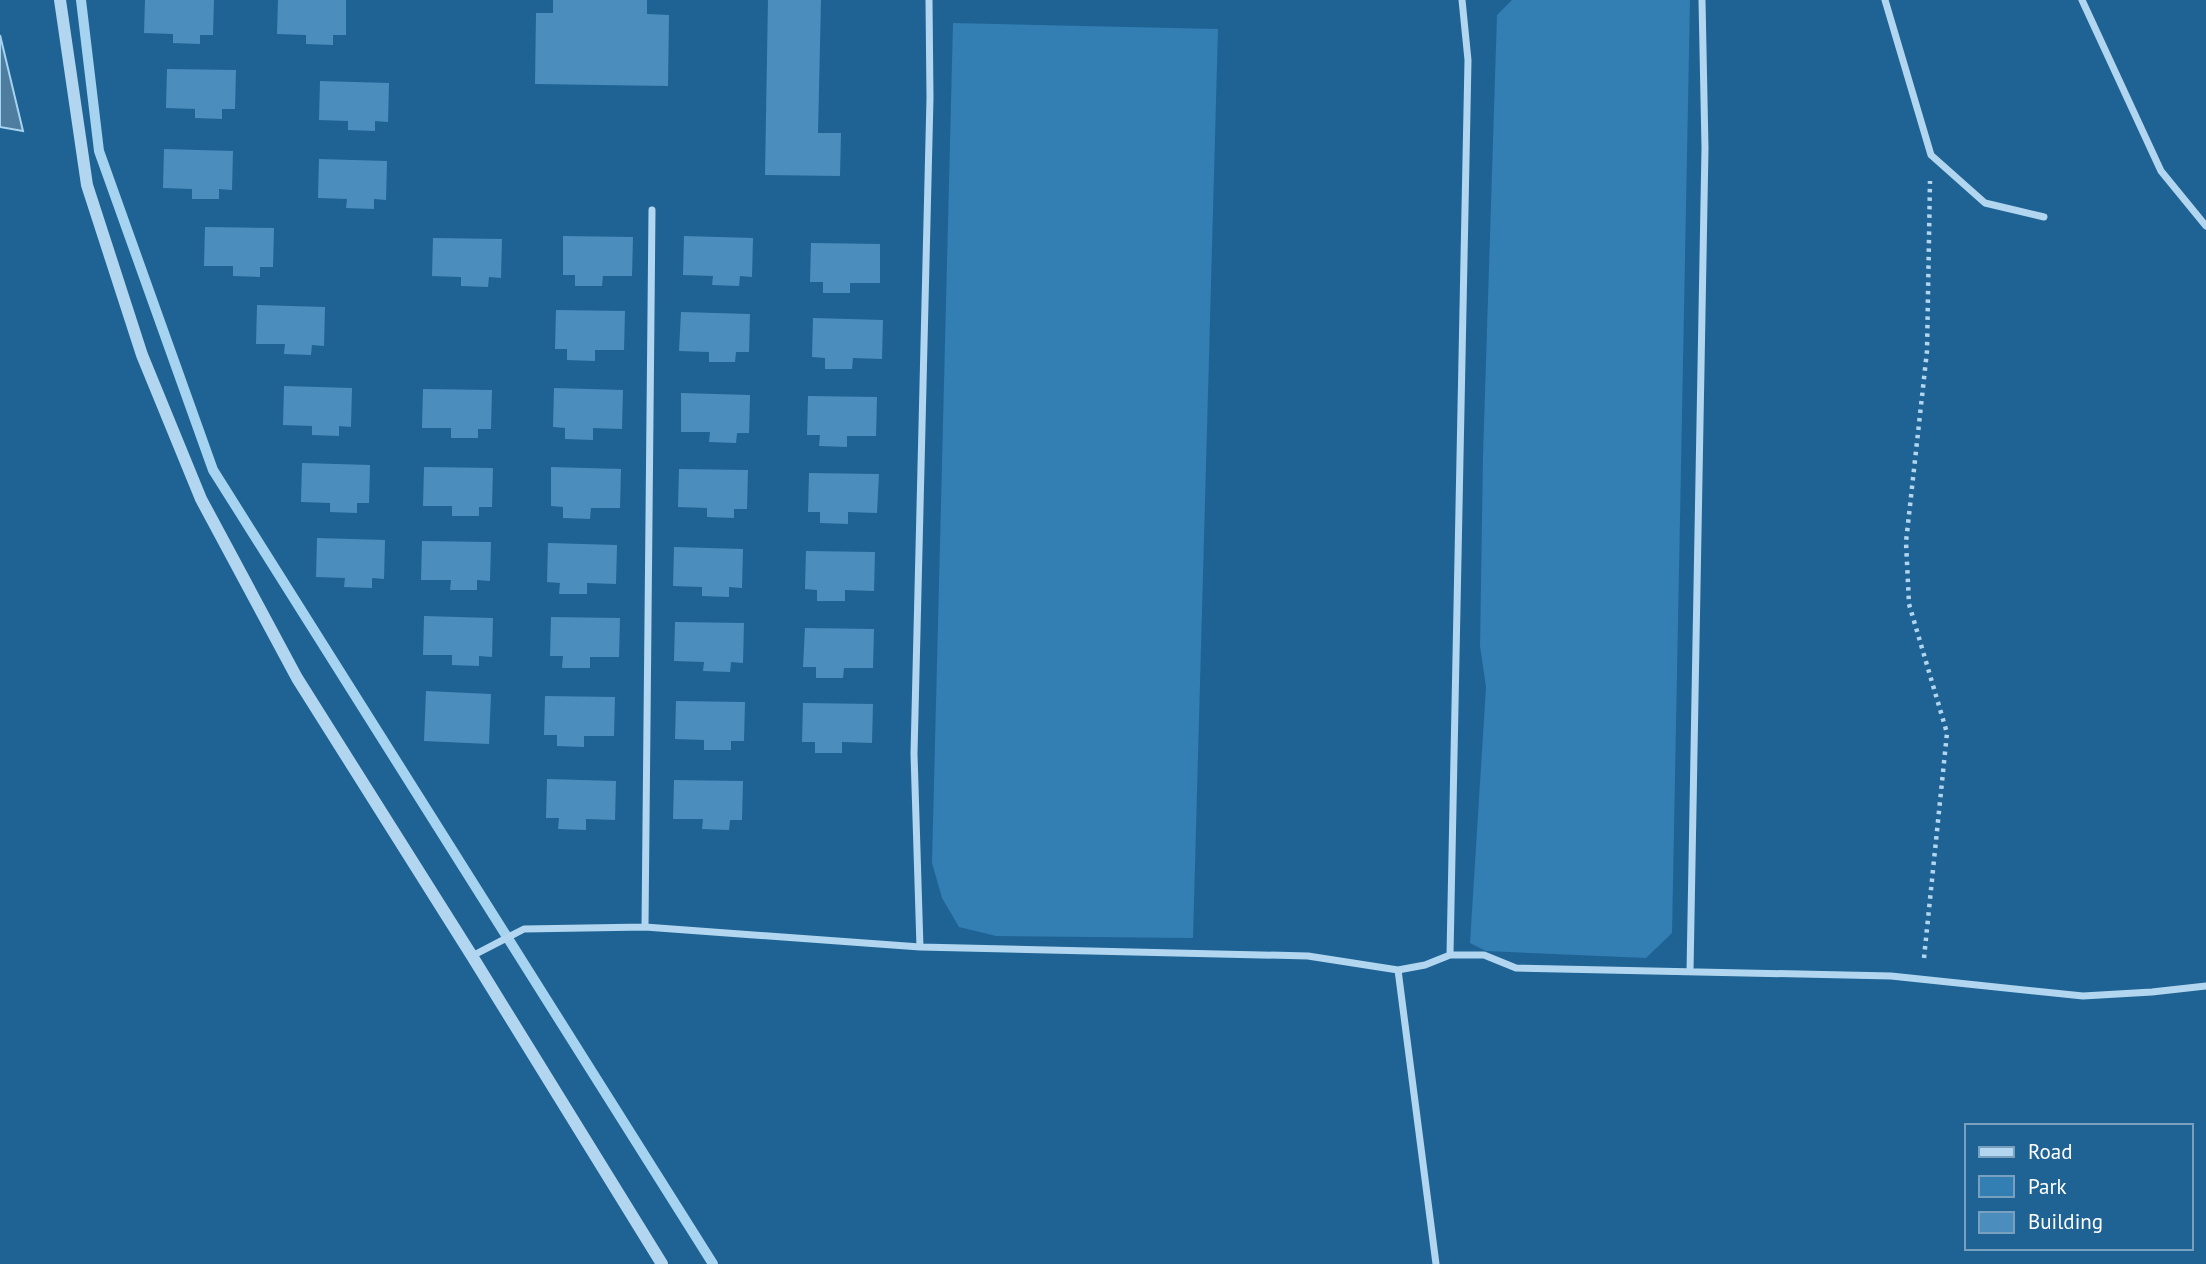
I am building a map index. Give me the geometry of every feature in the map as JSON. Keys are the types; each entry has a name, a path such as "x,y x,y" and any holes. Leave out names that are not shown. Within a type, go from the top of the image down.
{"street":[{"path":"60,0 87,185 142,355 201,499 297,678 662,1264"},
{"path":"920,947 914,754 930,98 929,0"},
{"path":"1450,955 1468,60 1462,0"},
{"path":"1690,972 1705,148 1702,0"},
{"path":"1885,0 1931,155 1985,203 2044,218"},
{"path":"2082,0 2161,171 2206,226"},
{"path":"645,927 652,210"},
{"path":"472,956 524,929 645,927 920,947 1308,956 1398,970 1425,965 1450,955 1484,955 1516,968 1891,976 2083,996 2206,986"},
{"path":"1398,970 1436,1264"}],"path":[{"path":"1922,980 1947,733 1909,604 1906,542 1927,351 1931,155"}],"green space":[{"path":"1512,0 1690,0 1672,933 1646,958 1486,951 1470,943 1486,687 1480,646 1483,456 1497,15"},
{"path":"953,23 1218,29 1193,938 996,936 959,927 942,898 932,863"}],"shaded area":[{"path":"0,35 23,131 0,127"}],"building":[{"path":"145,0 214,0 213,35 200,35 200,44 173,43 173,34 144,33"},
{"path":"278,0 346,0 346,35 333,35 333,45 306,44 306,35 277,34"},
{"path":"553,0 647,0 647,14 669,15 668,86 535,84 536,13 553,13"},
{"path":"768,0 821,0 818,133 841,133 840,176 765,175"},
{"path":"167,69 236,70 235,109 222,109 222,119 195,118 195,109 166,108"},
{"path":"320,81 389,83 388,122 375,121 375,131 348,130 348,121 319,120"},
{"path":"164,149 233,151 232,190 219,189 219,199 192,199 192,189 163,188"},
{"path":"319,159 387,161 386,200 374,199 374,209 346,208 347,199 318,198"},
{"path":"205,227 274,228 273,267 260,267 260,277 233,276 233,266 204,266"},
{"path":"563,236 633,237 632,276 603,276 602,286 575,286 575,275 563,275"},
{"path":"684,236 753,238 752,277 740,276 739,286 712,285 713,276 683,275"},
{"path":"433,238 502,239 501,278 489,277 488,287 461,286 461,277 432,276"},
{"path":"811,243 880,244 880,283 850,283 850,293 823,293 823,282 810,282"},
{"path":"257,305 325,307 324,346 312,345 311,355 284,354 285,344 256,344"},
{"path":"556,310 625,311 624,350 595,350 595,361 567,360 567,349 555,349"},
{"path":"681,312 750,314 749,352 736,352 735,362 709,362 709,352 679,351"},
{"path":"813,318 883,320 882,359 853,358 852,369 825,369 825,358 812,357"},
{"path":"284,386 352,388 351,427 339,426 339,436 312,435 312,426 283,425"},
{"path":"554,388 623,390 622,429 593,428 593,440 565,439 565,428 553,427"},
{"path":"423,389 492,390 491,429 478,429 478,438 451,438 451,428 422,428"},
{"path":"681,393 750,395 749,433 737,433 736,443 709,442 710,432 681,432"},
{"path":"808,396 877,397 876,436 847,436 847,447 819,446 820,435 807,435"},
{"path":"302,463 370,465 369,503 357,503 357,513 330,512 330,503 301,502"},
{"path":"424,467 493,468 492,507 479,507 479,516 452,516 452,506 423,506"},
{"path":"551,467 621,469 620,508 591,508 590,519 563,518 563,507 551,506"},
{"path":"679,469 748,470 747,509 734,509 734,518 707,517 707,508 678,507"},
{"path":"809,473 879,474 877,513 848,512 848,524 820,523 820,512 808,512"},
{"path":"317,538 385,540 384,579 372,578 372,588 344,587 345,578 316,577"},
{"path":"422,541 491,542 490,581 477,580 477,590 450,590 451,580 421,580"},
{"path":"548,543 617,545 616,584 587,583 587,594 559,594 560,583 547,582"},
{"path":"674,547 743,549 742,588 729,587 729,597 702,596 702,587 673,586"},
{"path":"806,551 875,552 874,591 845,590 845,601 817,601 817,590 805,589"},
{"path":"424,616 493,618 492,657 479,656 479,666 452,665 452,655 423,655"},
{"path":"551,617 620,618 619,657 590,657 590,668 562,668 563,656 550,656"},
{"path":"675,622 744,623 743,663 731,662 730,672 703,671 704,662 674,661"},
{"path":"805,628 874,629 873,668 844,668 843,678 816,678 816,667 803,667"},
{"path":"426,691 491,694 489,744 424,741"},
{"path":"545,696 615,697 614,736 584,736 584,747 557,746 557,735 544,735"},
{"path":"676,701 745,702 744,741 731,741 731,750 704,750 704,740 675,739"},
{"path":"803,703 873,704 872,743 842,742 842,753 815,753 815,742 802,742"},
{"path":"547,779 616,781 615,820 586,819 586,830 558,829 559,818 546,818"},
{"path":"674,780 743,781 742,820 730,820 729,830 702,829 703,819 673,819"}],"waterway":[{"path":"81,0 99,151 213,470 713,1264"}]}
